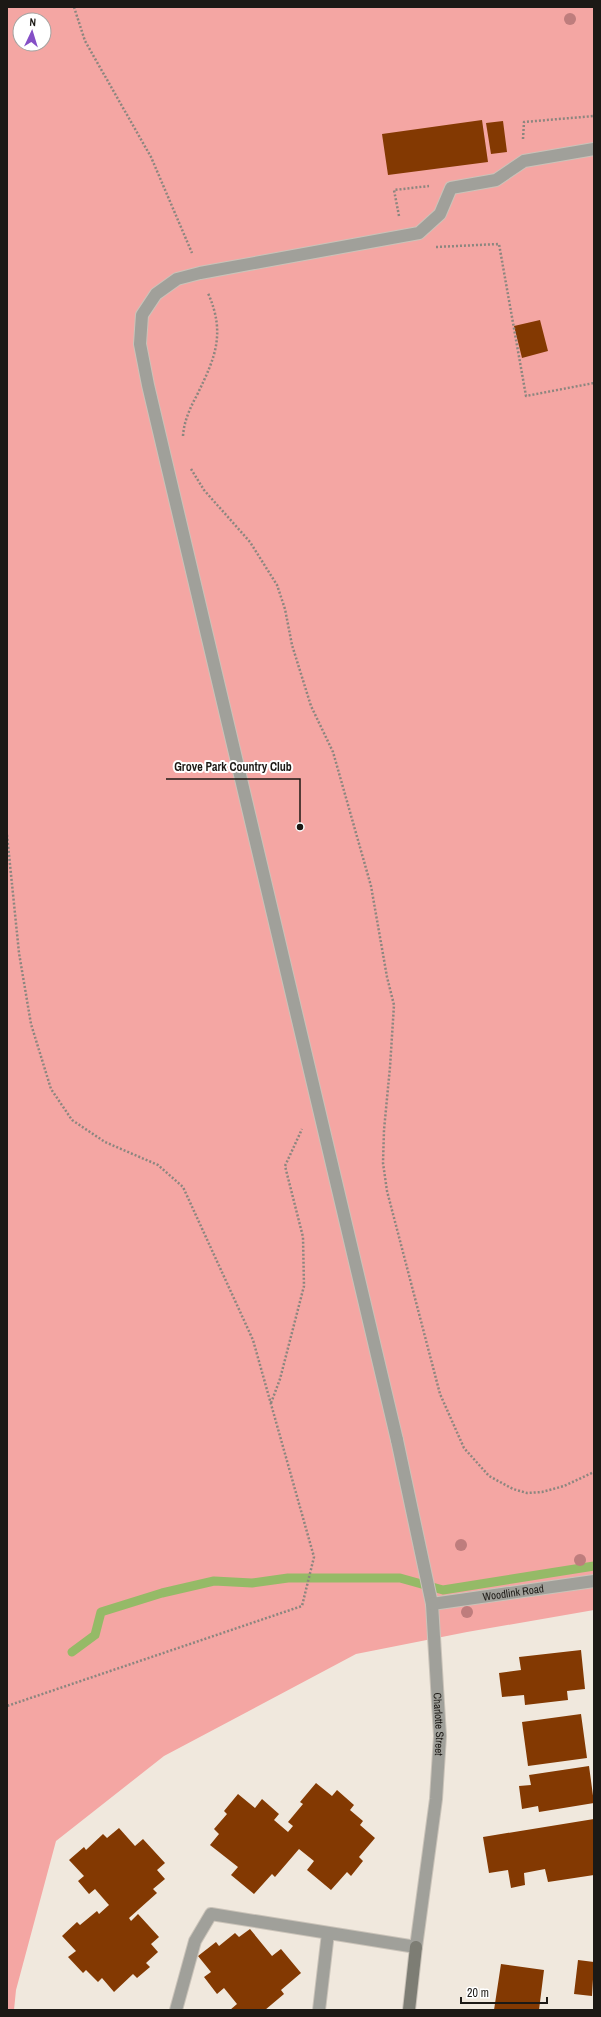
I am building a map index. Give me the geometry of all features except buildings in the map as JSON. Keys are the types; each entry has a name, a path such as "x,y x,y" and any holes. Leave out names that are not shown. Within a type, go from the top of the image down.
{"street":[{"name":"Charlotte Street","path":"409,2010 436,1799 440,1736 432,1604 397,1440 148,385 140,344 142,315 156,294 178,279 200,273 419,234 440,214 451,188 496,180 524,161 594,148"},
{"name":"Woodlink Road","path":"432,1604 594,1581"},
{"path":"176,2010 195,1941 211,1914 416,1947"},
{"path":"319,2010 328,1933"}],"path":[{"path":"74,7 85,42 151,157 210,296 218,331 217,346 212,363 189,410 184,426 183,440"},
{"path":"522,146 524,122 594,116"},
{"path":"399,219 394,190 433,186"},
{"path":"430,247 499,244 526,396 594,383"},
{"path":"188,465 204,490 250,542 277,585 285,609 292,645 308,698 333,752 371,886 387,977 394,1005 384,1130 383,1164 387,1191 440,1394 464,1448 489,1476 513,1489 527,1493 542,1492 564,1486 594,1472"},
{"path":"7,835 19,953 30,1017 51,1089 72,1120 105,1142 158,1165 183,1187 253,1340 314,1557 302,1606 7,1706"},
{"path":"270,1403 280,1379 304,1286 303,1237 285,1166 316,1097"}],"shaded area":[{"path":"7,7 594,7 594,1610 467,1632 356,1654 164,1756 56,1841 16,1990 14,2010 7,2010"}],"waterway":[{"path":"72,1652 95,1635 101,1612 162,1593 214,1581 252,1583 288,1578 400,1578 443,1590 594,1566"}],"place":[{"name":"Grove Park Country Club","path":"300,827"}]}
